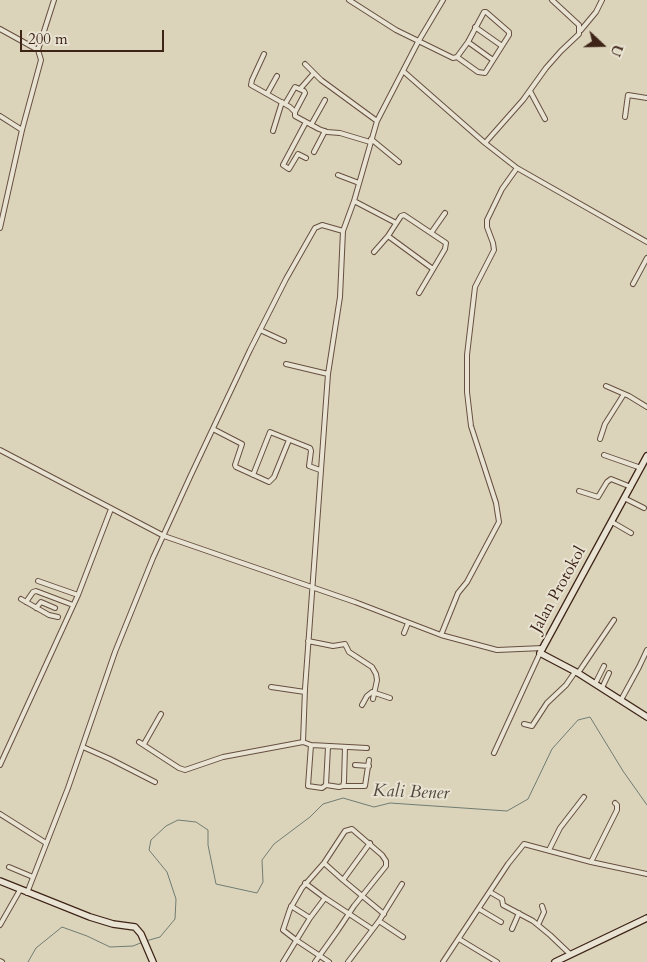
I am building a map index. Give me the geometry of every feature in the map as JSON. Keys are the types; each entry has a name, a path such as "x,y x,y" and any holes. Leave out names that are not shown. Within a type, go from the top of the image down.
{"street":[{"path":"0,228 22,130 41,60 38,50 54,0"},
{"path":"349,0 396,30 451,58 457,57 482,73 484,73 493,60 509,32 486,12 482,15 468,42 457,57"},
{"path":"303,742 304,692 320,470 328,374 340,297 343,231 354,201 377,121 418,42 443,0"},
{"path":"553,0 579,25 580,30"},
{"path":"485,143 530,91 560,51 578,35 580,30 596,12 602,0"},
{"path":"475,27 502,46"},
{"path":"0,30 38,50"},
{"path":"468,42 493,60"},
{"path":"264,54 251,84 283,103 295,112 295,116 311,125 325,131 371,141 399,162"},
{"path":"305,64 377,121"},
{"path":"403,71 516,168 647,242"},
{"path":"300,89 314,73"},
{"path":"267,94 277,76"},
{"path":"273,131 283,103 295,87 305,93 295,112"},
{"path":"530,91 545,118"},
{"path":"625,117 628,95 647,98"},
{"path":"311,125 325,100"},
{"path":"0,116 22,130"},
{"path":"298,154 289,168 284,166 283,164 306,122"},
{"path":"314,152 325,131"},
{"path":"291,150 306,158"},
{"path":"441,635 458,593 467,582 499,522 496,503 471,426 467,392 467,355 475,287 494,250 494,243 487,227 487,220 502,190 516,168"},
{"path":"338,176 359,183"},
{"path":"354,201 396,223"},
{"path":"431,233 445,213"},
{"path":"374,252 388,236 401,216 404,215 447,245 419,293"},
{"path":"28,893 115,652 154,558 260,330 315,228 322,225 343,231"},
{"path":"388,236 433,269"},
{"path":"633,284 647,258"},
{"path":"260,330 284,341"},
{"path":"286,364 328,374"},
{"path":"606,386 647,407"},
{"path":"600,439 605,424 624,394"},
{"path":"213,429 241,442 242,445 236,466 268,482 273,480 289,440"},
{"path":"253,475 269,433 310,448 312,451 309,466 320,470"},
{"path":"0,450 164,536 312,587 441,635 497,650 542,651 494,753"},
{"path":"604,455 644,465"},
{"name":"Jalan Protokol","path":"647,456 644,465 624,498 542,651 647,717"},
{"path":"579,491 598,498 607,482 611,479 631,487"},
{"path":"624,498 644,508"},
{"path":"0,765 78,595 110,509"},
{"path":"612,522 631,533"},
{"path":"38,581 78,595"},
{"path":"58,617 51,616 24,600 33,592 38,591 73,605"},
{"path":"36,608 41,602 56,608"},
{"path":"524,724 532,726 548,703 566,685 614,620"},
{"path":"404,633 408,623"},
{"path":"308,641 333,646 346,644 348,652 374,670 377,680 373,699"},
{"path":"620,700 647,650"},
{"path":"595,684 604,666"},
{"path":"602,688 609,673"},
{"path":"271,687 304,692"},
{"path":"362,705 369,693 375,692 390,698"},
{"path":"160,714 141,743 185,770 224,757 303,742 328,747 367,748"},
{"path":"311,745 308,786 322,788 326,784 328,747"},
{"path":"82,747 110,758 155,782"},
{"path":"342,786 344,782 345,747"},
{"path":"326,784 339,787 366,786 369,760"},
{"path":"355,765 369,766"},
{"path":"549,850 560,828 584,797"},
{"path":"591,862 616,810 615,803"},
{"path":"0,814 46,843"},
{"path":"315,962 319,955 362,896 387,864 382,855 355,830 347,829 324,863 306,883 291,906 284,926 284,930 296,940 319,955 329,962"},
{"path":"343,880 370,843"},
{"path":"443,962 522,845 528,844 591,862 647,874"},
{"path":"324,863 384,914"},
{"path":"10,867 33,877"},
{"path":"0,882 90,917 113,924 135,927 153,962"},
{"path":"306,883 372,929"},
{"path":"348,962 384,914 402,884"},
{"path":"0,925 20,890"},
{"path":"490,892 501,898 503,905 538,925 570,954"},
{"path":"283,962 310,918 325,898"},
{"path":"291,906 310,918"},
{"path":"538,925 544,912 542,906"},
{"path":"479,909 501,922"},
{"path":"512,929 519,913"},
{"path":"555,962 647,918"},
{"path":"379,921 403,937"},
{"path":"459,939 497,962"}],"waterway":[{"name":"Kali Bener","path":"146,941 160,937 175,919 176,899 167,872 149,850 151,840 166,826 178,820 196,822 208,830 208,845 216,884 257,893 263,882 262,860 274,844 310,817 323,804 343,798 374,807 390,803 507,811 528,799 552,749 578,720 590,717 623,771 647,805"},
{"name":"Kali Bener","path":"28,962 36,948 62,927 110,947 133,946 143,942"}]}
